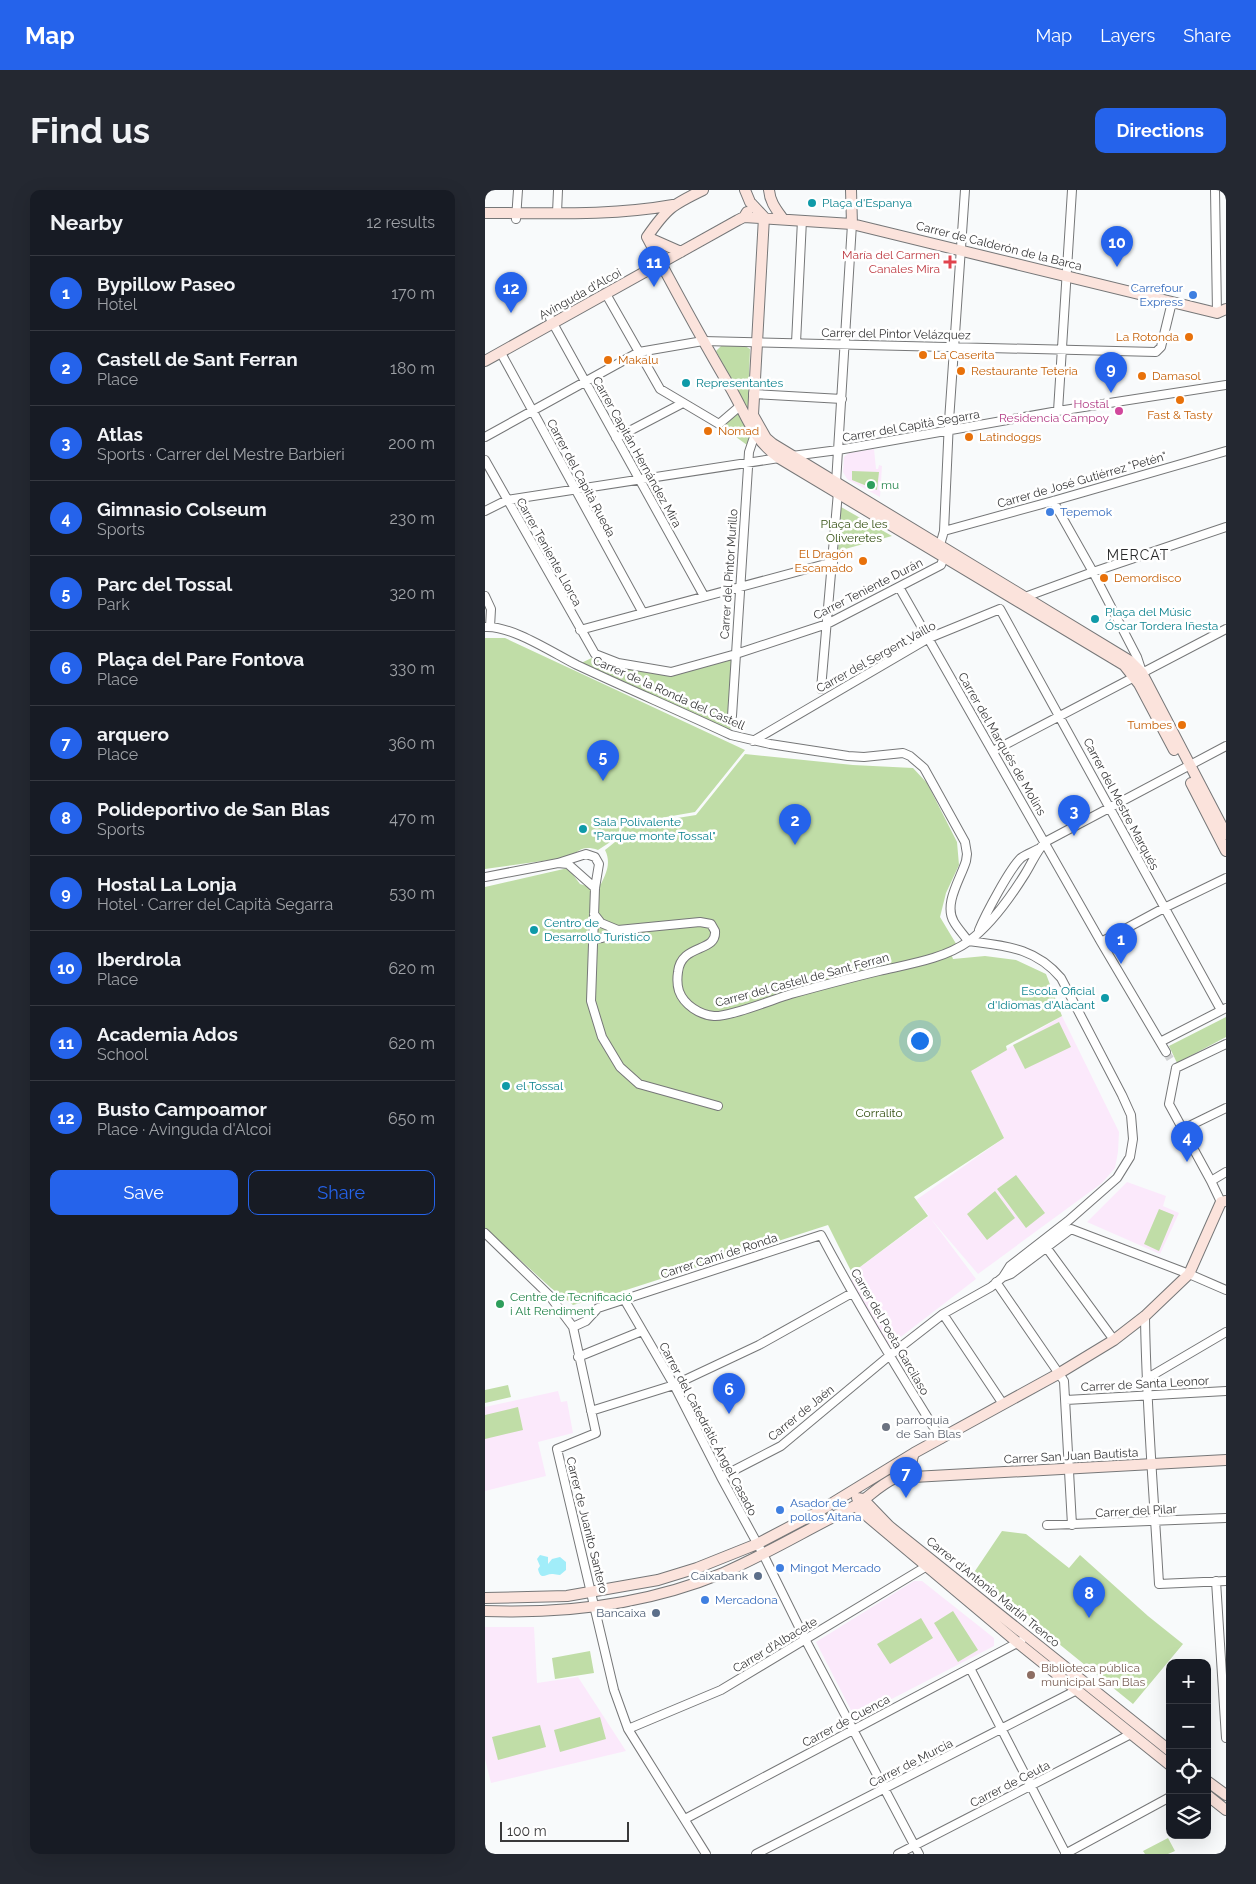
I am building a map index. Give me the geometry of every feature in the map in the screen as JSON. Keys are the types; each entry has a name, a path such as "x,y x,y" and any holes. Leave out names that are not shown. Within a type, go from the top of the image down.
{"main road":[{"path":"647,237 659,219 673,205 703,190"},
{"path":"745,190 749,202 764,217 753,415 766,438 944,557 1124,665 1139,676"},
{"path":"769,190 774,208 783,218"},
{"path":"661,263 744,217 783,218 852,224 851,190"},
{"path":"744,217 749,202"},
{"path":"485,213 517,216 629,211 673,205"},
{"name":"Carrer de Calderón de la Barca","path":"852,224 961,249 1172,302 1221,311"},
{"path":"655,226 658,242"},
{"path":"647,237 681,252"},
{"path":"647,237 703,341 762,444 779,458 837,487 940,545 1130,661 1187,767 1226,834"},
{"name":"Avinguda d'Alcoi","path":"485,361 551,321 606,294 661,263"},
{"path":"1187,767 1226,851"},
{"path":"485,1598 567,1596 658,1580 697,1568 757,1544 816,1513 914,1453 1059,1374 1114,1340 1145,1316 1189,1274 1223,1202"},
{"path":"914,1453 911,1465 912,1471 917,1477"},
{"name":"Carrer San Juan Bautista","path":"858,1501 883,1483 895,1478 1226,1460"},
{"path":"485,1611 513,1612 595,1608 664,1593 722,1573 763,1554 858,1501 873,1485 878,1475"},
{"name":"Carrer d'Antonio Martín Trenco","path":"846,1496 858,1501 1029,1636 1168,1749"},
{"name":"Carrer d'Antonio Martín Trenco","path":"858,1501 927,1566 1018,1643 1166,1762"},
{"path":"1211,1784 1226,1795"},
{"path":"1211,1798 1226,1810"}],"street":[{"path":"517,216 518,190"},
{"path":"557,213 558,190"},
{"path":"944,557 940,545 944,531 965,190"},
{"path":"1059,411 1072,190"},
{"path":"1215,190 1221,311"},
{"path":"796,343 802,220"},
{"path":"821,689 833,562 852,224"},
{"path":"606,294 660,389 719,424 740,406"},
{"name":"Carrer del Pintor Velázquez","path":"485,436 639,352 703,341 1154,352 1158,351 1161,347 1172,302"},
{"name":"Carrer Capitán Hernández Mira","path":"551,321 704,596"},
{"name":"Carrer del Capità Rueda","path":"501,353 643,613"},
{"name":"Carrer del Capità Segarra","path":"792,456 838,450 1059,411 1226,385"},
{"path":"753,394 842,399"},
{"path":"616,438 683,403"},
{"name":"Carrer del Pintor Murillo","path":"733,716 749,463 748,452 755,434"},
{"name":"Carrer de José Gutiérrez \"Petén\"","path":"944,531 1053,502 1226,451"},
{"path":"485,511 507,500 779,458"},
{"name":"Carrer Teniente Llorca","path":"485,460 595,654"},
{"path":"1053,502 1093,572 1137,657 1139,676"},
{"path":"1000,609 1006,594 1025,597 1226,527"},
{"name":"Carrer Teniente Durán","path":"595,654 618,663 671,672 736,654 827,624 941,565 944,557"},
{"path":"580,630 833,562"},
{"name":"Carrer del Marqués de Molins","path":"899,587 1101,942 1166,1052"},
{"path":"485,596 491,608 487,627"},
{"name":"Carrer del Sergent Vaillo","path":"753,741 929,638 1000,609"},
{"name":"Carrer del Mestre Marqués","path":"1000,609 1061,716 1164,908 1224,1009"},
{"name":"Carrer de la Ronda del Castell","path":"487,627 528,639 577,665 730,734 753,741 856,757 903,753 911,756 931,780 965,842 966,861 951,902 951,909 953,922 968,941"},
{"path":"993,750 1139,676 1226,629"},
{"path":"968,941 995,915 1025,873 1038,849 1045,842 1226,746"},
{"path":"979,932 983,920 1014,867 1021,858 1038,849"},
{"path":"485,877 559,863 582,855 591,854 595,857 598,860 599,869 595,888 591,986 593,1013 602,1037 620,1067 639,1084 718,1106"},
{"path":"575,871 575,861 582,855"},
{"path":"559,863 567,864 595,888"},
{"path":"583,878 593,877 599,869"},
{"path":"1101,942 1164,908 1226,878"},
{"path":"594,914 601,923 618,930"},
{"name":"Carrer del Castell de Sant Ferran","path":"593,939 602,938 618,930 700,922 711,924 715,931 713,940 708,945 687,953 678,968 677,984 679,992 689,1005 697,1011 716,1016 806,990 913,963 944,953 968,941"},
{"path":"968,941 1022,951 1040,958 1053,968 1061,978 1119,1088 1131,1115 1133,1125 1133,1148 1121,1173 1068,1221 1010,1266 1000,1280 1064,1381 1072,1525"},
{"path":"1160,1042 1224,1009"},
{"path":"1177,1068 1226,1044"},
{"path":"1171,1060 1177,1068 1169,1104 1223,1202"},
{"path":"1183,1129 1226,1108"},
{"path":"1211,1181 1226,1172"},
{"name":"Carrer de Jaén","path":"721,1478 781,1446 889,1356 943,1314 1011,1274 1071,1229 1189,1274"},
{"path":"485,1233 549,1295 573,1327"},
{"name":"Carrer Camí de Ronda","path":"573,1327 586,1321 598,1308 821,1235"},
{"name":"Carrer del Poeta Garcilaso","path":"821,1235 889,1356 941,1439"},
{"path":"1046,1247 1114,1340"},
{"path":"1189,1274 1226,1290"},
{"path":"591,1411 674,1385 759,1345 852,1293"},
{"name":"Carrer del Catedràtic Ángel Casado","path":"624,1299 674,1385 919,1854"},
{"path":"943,1314 1003,1404"},
{"path":"1145,1316 1146,1379 1153,1464 1159,1584 1226,1581"},
{"name":"Carrer de Juanito Santero","path":"573,1327 596,1433 557,1449 614,1690 628,1729 706,1854"},
{"path":"578,1357 642,1331"},
{"path":"1146,1379 1226,1332"},
{"name":"Carrer de Santa Leonor","path":"1066,1400 1226,1391"},
{"name":"Carrer del Pilar","path":"1047,1525 1226,1518"},
{"name":"Carrer d'Albacete","path":"628,1729 721,1690 927,1566"},
{"path":"1216,1582 1223,1662 1226,1738"},
{"name":"Carrer de Cuenca","path":"685,1819 1029,1636"},
{"path":"970,1668 1066,1854 1166,1799"},
{"name":"Carrer de Murcia","path":"756,1854 1077,1690"},
{"name":"Carrer de Ceuta","path":"898,1854 1131,1734"}],"shaded area":[{"path":"874,449 876,469 878,469 879,465 882,466 880,497 847,479 843,472 844,457 849,453"},
{"path":"1062,1016 1119,1132 1115,1168 1102,1183 978,1274 931,1219 976,1279 889,1346 851,1281 855,1278 852,1273 929,1216 916,1200 1004,1138 970,1071"},
{"path":"1127,1182 1166,1196 1163,1206 1179,1213 1160,1254 1087,1222"},
{"path":"558,1391 561,1402 567,1401 573,1433 538,1442 546,1476 485,1491 485,1407"},
{"path":"914,1581 922,1581 994,1638 994,1646 855,1718 816,1642"},
{"path":"485,1627 534,1627 537,1683 578,1677 626,1751 491,1783 485,1759"}],"green space":[{"path":"722,345 745,346 750,349 748,407 746,408 716,351"},
{"path":"738,410 750,435 747,445 721,426"},
{"name":"mu","path":"852,471 879,472 877,490 852,480"},
{"name":"Plaça de les Oliveretes","path":"841,507 892,536 838,551"},
{"path":"485,638 505,638 745,750 695,812 620,825 618,837 598,850 587,848 580,850 571,857 485,869"},
{"path":"602,653 618,663 671,672 736,654 730,734 577,665"},
{"name":"Corralito","path":"745,754 853,765 913,768 927,783 957,842 959,865 946,893 940,917 958,947 950,951 953,959 985,956 1016,960 1046,974 1062,1016 1006,1046 1007,1050 971,1071 1004,1138 914,1197 928,1216 852,1273 828,1225 620,1292 573,1305 551,1288 485,1228 485,887 568,868 580,884 590,887 601,884 608,859 605,850 620,838 622,827 696,815"},
{"path":"1226,1017 1226,1037 1177,1063 1169,1046"},
{"path":"1059,1022 1071,1047 1025,1069 1013,1045"},
{"path":"1016,1175 1045,1213 1026,1228 997,1189"},
{"path":"995,1191 1015,1218 987,1240 967,1214"},
{"path":"1159,1209 1174,1215 1159,1251 1144,1244"},
{"path":"508,1385 511,1397 485,1403 485,1390"},
{"path":"518,1407 523,1430 485,1439 485,1415"},
{"path":"1002,1531 1026,1534 1069,1568 1080,1555 1148,1616 1183,1644 1170,1659 1166,1659 1166,1664 1133,1704 973,1574"},
{"path":"953,1611 978,1650 958,1662 934,1623"},
{"path":"921,1618 933,1638 890,1664 877,1644"},
{"path":"590,1651 594,1673 555,1679 552,1658"},
{"path":"600,1717 606,1739 560,1752 554,1730"},
{"path":"540,1725 546,1747 498,1760 492,1737"},
{"path":"1169,1839 1175,1851 1168,1854 1145,1854 1143,1851"}],"water":[{"path":"540,1555 548,1557 548,1564 552,1559 560,1557 566,1562 566,1570 560,1575 550,1574 542,1576 539,1573 538,1569 540,1566 537,1559"}],"tunnel":[{"path":"1166,1052 1171,1060"}],"place":[{"name":"Plaça d'Espanya","path":"812,203"},
{"name":"María del Carmen Canales Mira","path":"950,262"},
{"name":"Iberdrola","path":"1117,267"},
{"name":"Academia Ados","path":"654,287"},
{"name":"Carrefour Express","path":"1193,295"},
{"name":"Busto Campoamor","path":"511,313"},
{"name":"La Rotonda","path":"1189,337"},
{"name":"La Caserita","path":"923,355"},
{"name":"Makalu","path":"608,360"},
{"name":"Restaurante Teteria","path":"961,371"},
{"name":"Damasol","path":"1142,376"},
{"name":"Representantes","path":"686,383"},
{"name":"Hostal La Lonja","path":"1111,393"},
{"name":"Fast & Tasty","path":"1180,400"},
{"name":"Hostal Residencia Campoy","path":"1119,411"},
{"name":"Nomad","path":"708,431"},
{"name":"Latindoggs","path":"969,437"},
{"name":"mu","path":"871,485"},
{"name":"Tepemok","path":"1050,512"},
{"name":"El Dragón Escamado","path":"863,561"},
{"name":"Demordisco","path":"1104,578"},
{"name":"Plaça del Músic Óscar Tordera Iñesta","path":"1095,619"},
{"name":"Tumbes","path":"1182,725"},
{"name":"Parc del Tossal","path":"603,781"},
{"name":"Sala Polivalente \"Parque monte Tossal\"","path":"583,829"},
{"name":"Atlas","path":"1074,836"},
{"name":"Castell de Sant Ferran","path":"795,845"},
{"name":"Centro de Desarrollo Turístico","path":"534,930"},
{"name":"Bypillow Paseo","path":"1121,964"},
{"name":"Escola Oficial d'Idiomas d'Alacant","path":"1105,998"},
{"name":"el Tossal","path":"506,1086"},
{"name":"Gimnasio Colseum","path":"1187,1162"},
{"name":"Centre de Tecnificació i Alt Rendiment","path":"500,1304"},
{"name":"Plaça del Pare Fontova","path":"729,1414"},
{"name":"parroquia de San Blas","path":"886,1427"},
{"name":"arquero","path":"906,1498"},
{"name":"Asador de pollos Aitana","path":"780,1510"},
{"name":"Mingot Mercado","path":"780,1568"},
{"name":"Caixabank","path":"758,1576"},
{"name":"Mercadona","path":"705,1600"},
{"name":"Bancaixa","path":"656,1613"},
{"name":"Polideportivo de San Blas","path":"1089,1618"},
{"name":"Biblioteca pública municipal San Blas","path":"1031,1675"}],"district":[{"name":"MERCAT","path":"1138,555"}]}
